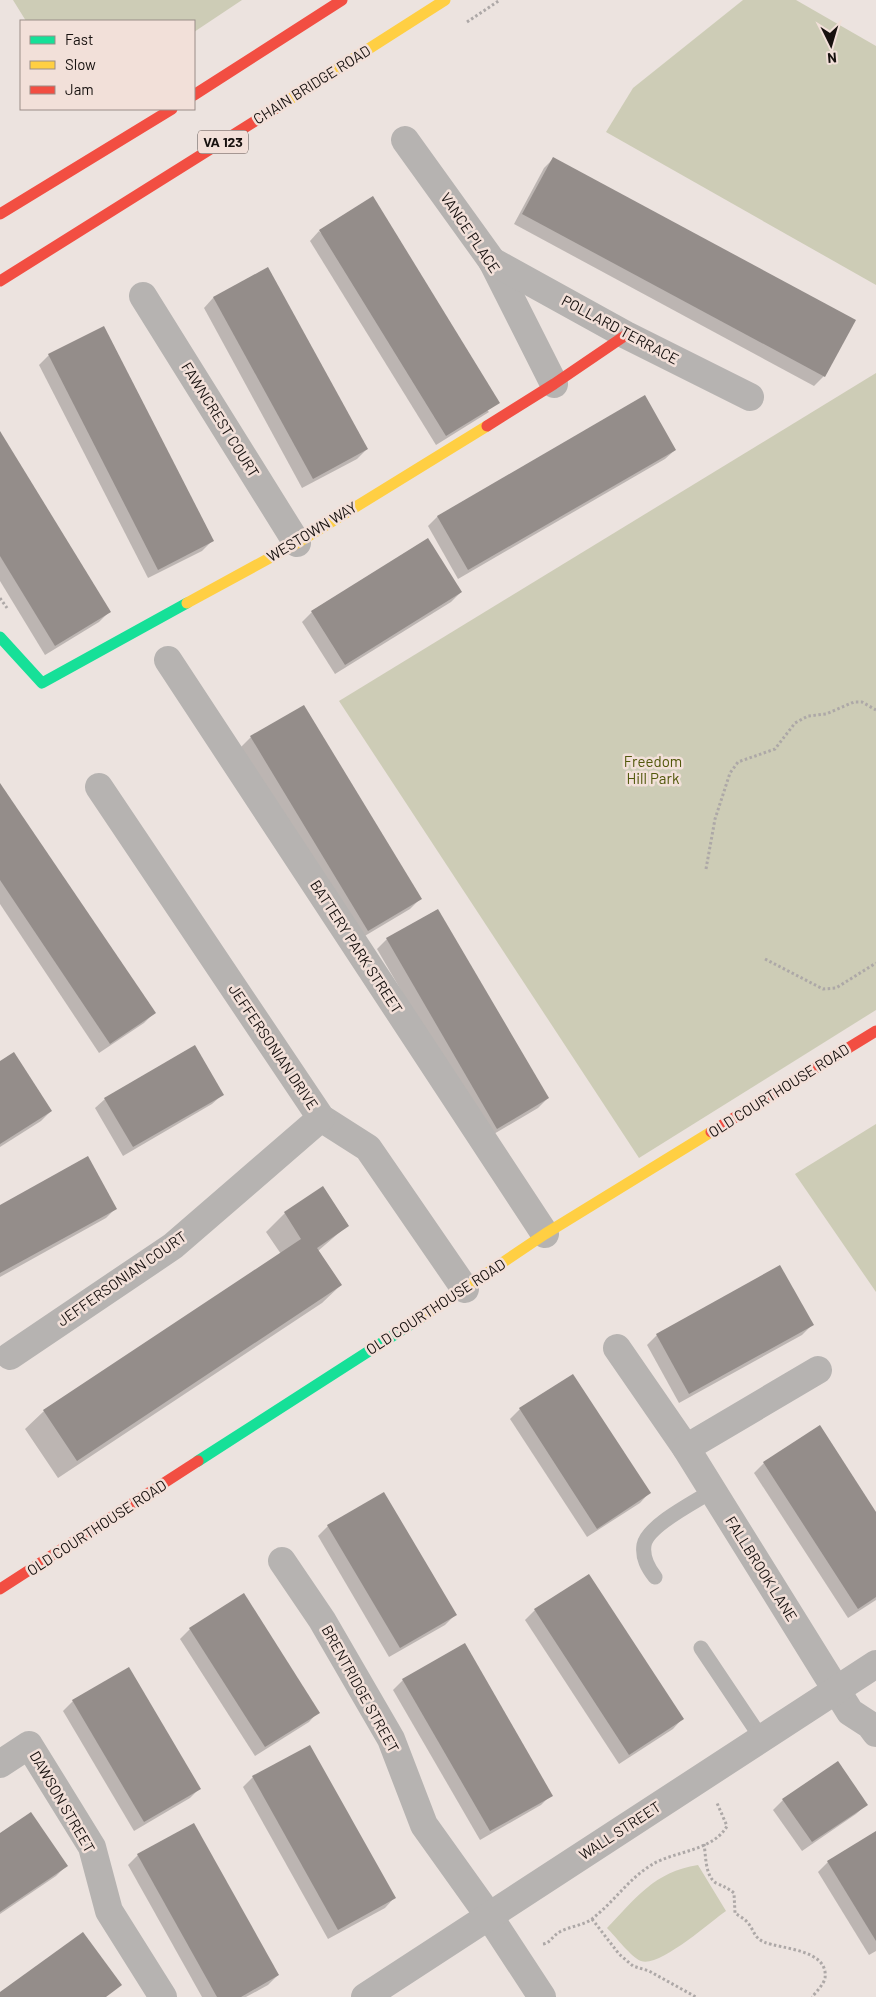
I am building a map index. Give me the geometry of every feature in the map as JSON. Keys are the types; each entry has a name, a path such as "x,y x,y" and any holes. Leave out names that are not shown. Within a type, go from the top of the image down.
{"street":[{"path":"195,94 342,0"},
{"name":"CHAIN BRIDGE ROAD","path":"0,281 136,197 445,0"},
{"path":"0,214 170,110"},
{"name":"VANCE PLACE","path":"405,140 492,261 554,384"},
{"name":"POLLARD TERRACE","path":"492,261 626,335 750,397"},
{"name":"FAWNCREST COURT","path":"143,296 297,543"},
{"name":"WESTOWN WAY","path":"0,637 42,683 297,543 554,384 626,335"},
{"name":"BATTERY PARK STREET","path":"168,660 545,1234"},
{"name":"JEFFERSONIAN DRIVE","path":"99,787 321,1118 368,1148 465,1289"},
{"name":"OLD COURTHOUSE ROAD","path":"0,1589 465,1289 545,1234 876,1030"},
{"name":"JEFFERSONIAN COURT","path":"10,1356 173,1246 321,1118"},
{"name":"FALLBROOK LANE","path":"617,1348 686,1448 850,1712 870,1726 876,1733"},
{"path":"686,1448 818,1370"},
{"name":"BRENTRIDGE STREET","path":"282,1561 322,1620 390,1739 424,1824 489,1916 542,1997"},
{"name":"WALL STREET","path":"365,1997 876,1664"},
{"name":"DAWSON STREET","path":"0,1764 29,1745 92,1847 109,1910 163,1997"}],"lane":[{"path":"655,1577 646,1564 644,1545 651,1531 712,1491"},
{"path":"701,1648 762,1739"}],"path":[{"path":"0,598 9,610"},
{"path":"706,869 715,819 730,773 738,762 775,749 795,723 808,716 826,714 854,702 862,702 876,710"},
{"path":"765,958 823,989 836,988 876,963"},
{"path":"516,1958 537,1945 548,1943 558,1933 592,1920 630,1882 654,1863 704,1844 723,1834 727,1826 722,1812 702,1778"},
{"path":"704,1844 708,1873 714,1882 734,1892 735,1913 748,1922 753,1934 764,1942 796,1949 811,1955 824,1970 825,1980 812,1997"},
{"path":"592,1920 619,1954 633,1966 649,1971 696,1997"}],"green space":[{"path":"13,0 242,0 195,31 195,20 25,20"},
{"path":"743,0 796,0 876,46 876,285 606,132 633,88"},
{"name":"Freedom Hill Park","path":"876,373 876,1010 639,1158 339,701"},
{"path":"876,1124 876,1292 795,1174"},
{"path":"698,1865 726,1911 684,1943 660,1958 649,1961 637,1959 607,1928 637,1897 658,1880 683,1868"}],"building":[{"path":"553,157 856,320 825,377 522,214"},
{"path":"373,196 500,403 446,436 319,230"},
{"path":"268,267 368,449 313,479 213,297"},
{"path":"104,326 214,541 158,570 48,354"},
{"path":"645,395 676,450 468,570 437,516"},
{"path":"0,431 111,612 55,646 0,556"},
{"path":"428,538 462,592 345,665 311,611"},
{"path":"304,705 422,899 368,931 250,736"},
{"path":"0,783 156,1013 110,1044 0,880"},
{"path":"438,909 549,1098 497,1129 386,938"},
{"path":"195,1045 224,1095 133,1147 104,1098"},
{"path":"14,1052 52,1111 0,1144 0,1061"},
{"path":"88,1156 117,1209 0,1273 0,1205"},
{"path":"323,1186 349,1226 317,1248 342,1285 77,1461 43,1410 301,1239 284,1212"},
{"path":"780,1265 814,1325 689,1394 656,1334"},
{"path":"573,1374 651,1493 597,1529 519,1408"},
{"path":"820,1425 876,1512 876,1597 858,1609 763,1462"},
{"path":"384,1492 457,1615 400,1648 327,1525"},
{"path":"589,1574 684,1719 629,1755 534,1609"},
{"path":"244,1593 320,1713 265,1747 189,1628"},
{"path":"465,1643 553,1796 490,1831 402,1679"},
{"path":"129,1667 201,1789 144,1822 72,1700"},
{"path":"310,1745 396,1898 338,1930 252,1776"},
{"path":"838,1761 868,1805 812,1842 782,1799"},
{"path":"31,1812 68,1866 0,1912 0,1833"},
{"path":"194,1823 279,1975 241,1997 217,1997 137,1854"},
{"path":"876,1831 876,1941 827,1861"},
{"path":"83,1932 122,1985 106,1997 0,1997 0,1992"}],"traffic: fast":[{"path":"0,637 42,683 187,603"},
{"path":"198,1461 422,1317"}],"traffic: slow":[{"path":"276,108 445,0"},
{"path":"187,603 297,543 487,426"},
{"path":"422,1317 545,1234 711,1132"}],"traffic: jam":[{"path":"195,94 342,0"},
{"path":"0,281 276,108"},
{"path":"0,214 170,110"},
{"path":"487,426 554,384 626,335"},
{"path":"711,1132 876,1031"},
{"path":"0,1589 198,1461"}]}
